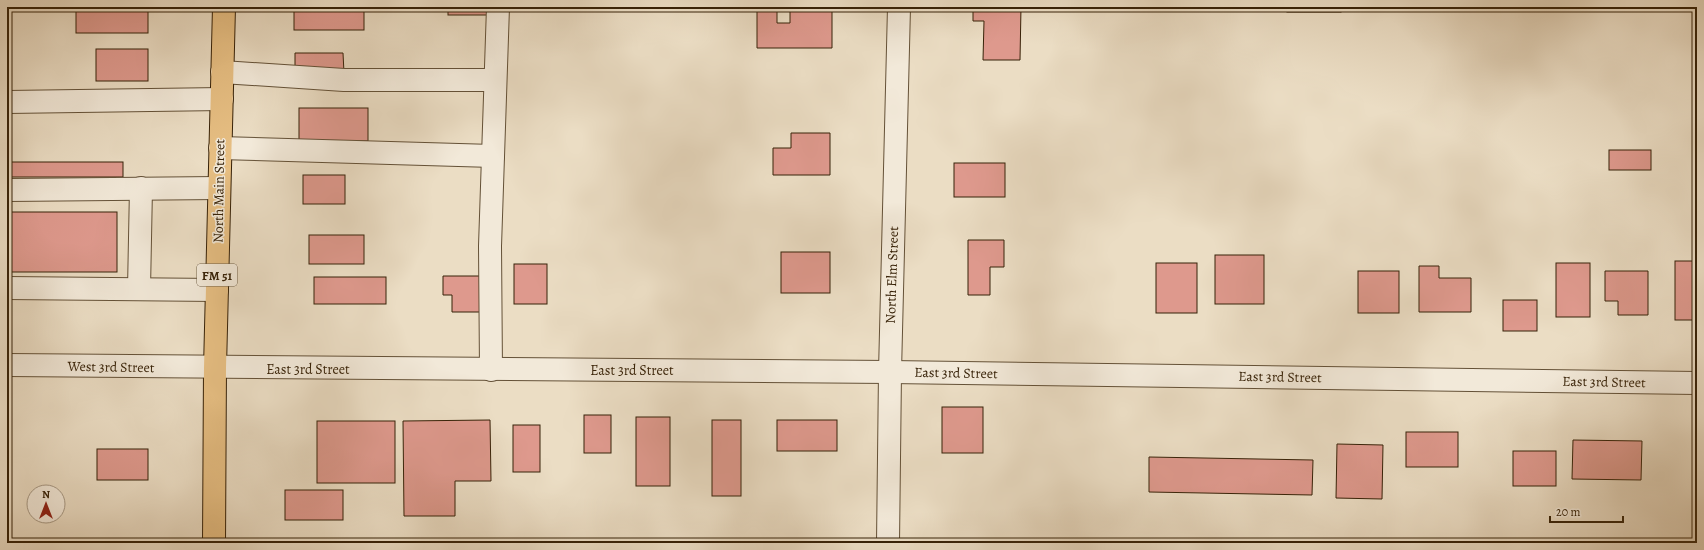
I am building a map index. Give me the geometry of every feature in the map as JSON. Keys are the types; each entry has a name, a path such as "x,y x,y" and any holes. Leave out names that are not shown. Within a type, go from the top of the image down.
{"main road":[{"name":"North Main Street","path":"214,543 215,368 224,7"}],"street":[{"path":"491,370 490,246 494,80 498,7"},
{"name":"North Elm Street","path":"888,543 890,372 899,7"},
{"path":"222,72 344,80 494,80"},
{"path":"7,102 222,99"},
{"path":"220,148 493,156"},
{"path":"139,289 141,188"},
{"path":"7,190 220,188"},
{"path":"7,288 217,290"},
{"name":"West 3rd Street","path":"7,365 215,368"},
{"name":"East 3rd Street","path":"215,368 890,372 1697,383"}],"building":[{"path":"76,7 148,7 148,33 76,33"},
{"path":"294,7 364,7 364,30 294,30"},
{"path":"448,7 494,7 494,15 448,15"},
{"path":"790,7 832,7 832,48 757,48 757,9 777,9 777,23 790,23"},
{"path":"973,7 1021,7 1020,60 983,60 984,21 973,21"},
{"path":"1287,7 1341,7 1341,12 1287,12"},
{"path":"96,49 148,49 148,81 96,81"},
{"path":"295,53 343,53 344,73 295,73"},
{"path":"299,108 368,108 368,141 299,141"},
{"path":"791,133 830,133 830,175 773,175 773,148 791,148"},
{"path":"1609,150 1651,150 1651,170 1609,170"},
{"path":"7,162 123,162 123,177 7,177"},
{"path":"954,163 1005,163 1005,197 954,197"},
{"path":"303,175 345,175 345,204 303,204"},
{"path":"7,212 117,212 117,272 7,272"},
{"path":"309,235 364,235 364,264 309,264"},
{"path":"968,240 1004,240 1004,267 990,267 990,295 968,295"},
{"path":"781,252 830,252 830,293 781,293"},
{"path":"1215,255 1264,255 1264,304 1215,304"},
{"path":"1675,261 1697,261 1697,320 1675,320"},
{"path":"1156,263 1197,263 1197,313 1156,313"},
{"path":"1556,263 1590,263 1590,317 1556,317"},
{"path":"514,264 547,264 547,304 514,304"},
{"path":"1419,266 1439,266 1439,278 1471,278 1471,312 1419,312"},
{"path":"1358,271 1399,271 1399,313 1358,313"},
{"path":"1605,271 1648,271 1648,315 1618,315 1618,301 1605,301"},
{"path":"443,276 485,276 485,312 452,312 452,295 443,295"},
{"path":"314,277 386,277 386,304 314,304"},
{"path":"1503,300 1537,300 1537,331 1503,331"},
{"path":"942,407 983,407 983,453 942,453"},
{"path":"584,415 611,415 611,453 584,453"},
{"path":"636,417 670,417 670,486 636,486"},
{"path":"490,420 491,481 455,481 455,516 404,516 403,421"},
{"path":"712,420 741,420 741,496 712,496"},
{"path":"777,420 837,420 837,451 777,451"},
{"path":"317,421 395,421 395,483 317,483"},
{"path":"513,425 540,425 540,472 513,472"},
{"path":"1406,432 1458,432 1458,467 1406,467"},
{"path":"1573,440 1642,441 1641,480 1572,479"},
{"path":"1337,444 1383,445 1382,499 1336,498"},
{"path":"97,449 148,449 148,480 97,480"},
{"path":"1513,451 1556,451 1556,486 1513,486"},
{"path":"1149,457 1313,460 1312,495 1149,492"},
{"path":"285,490 343,490 343,520 285,520"}]}
